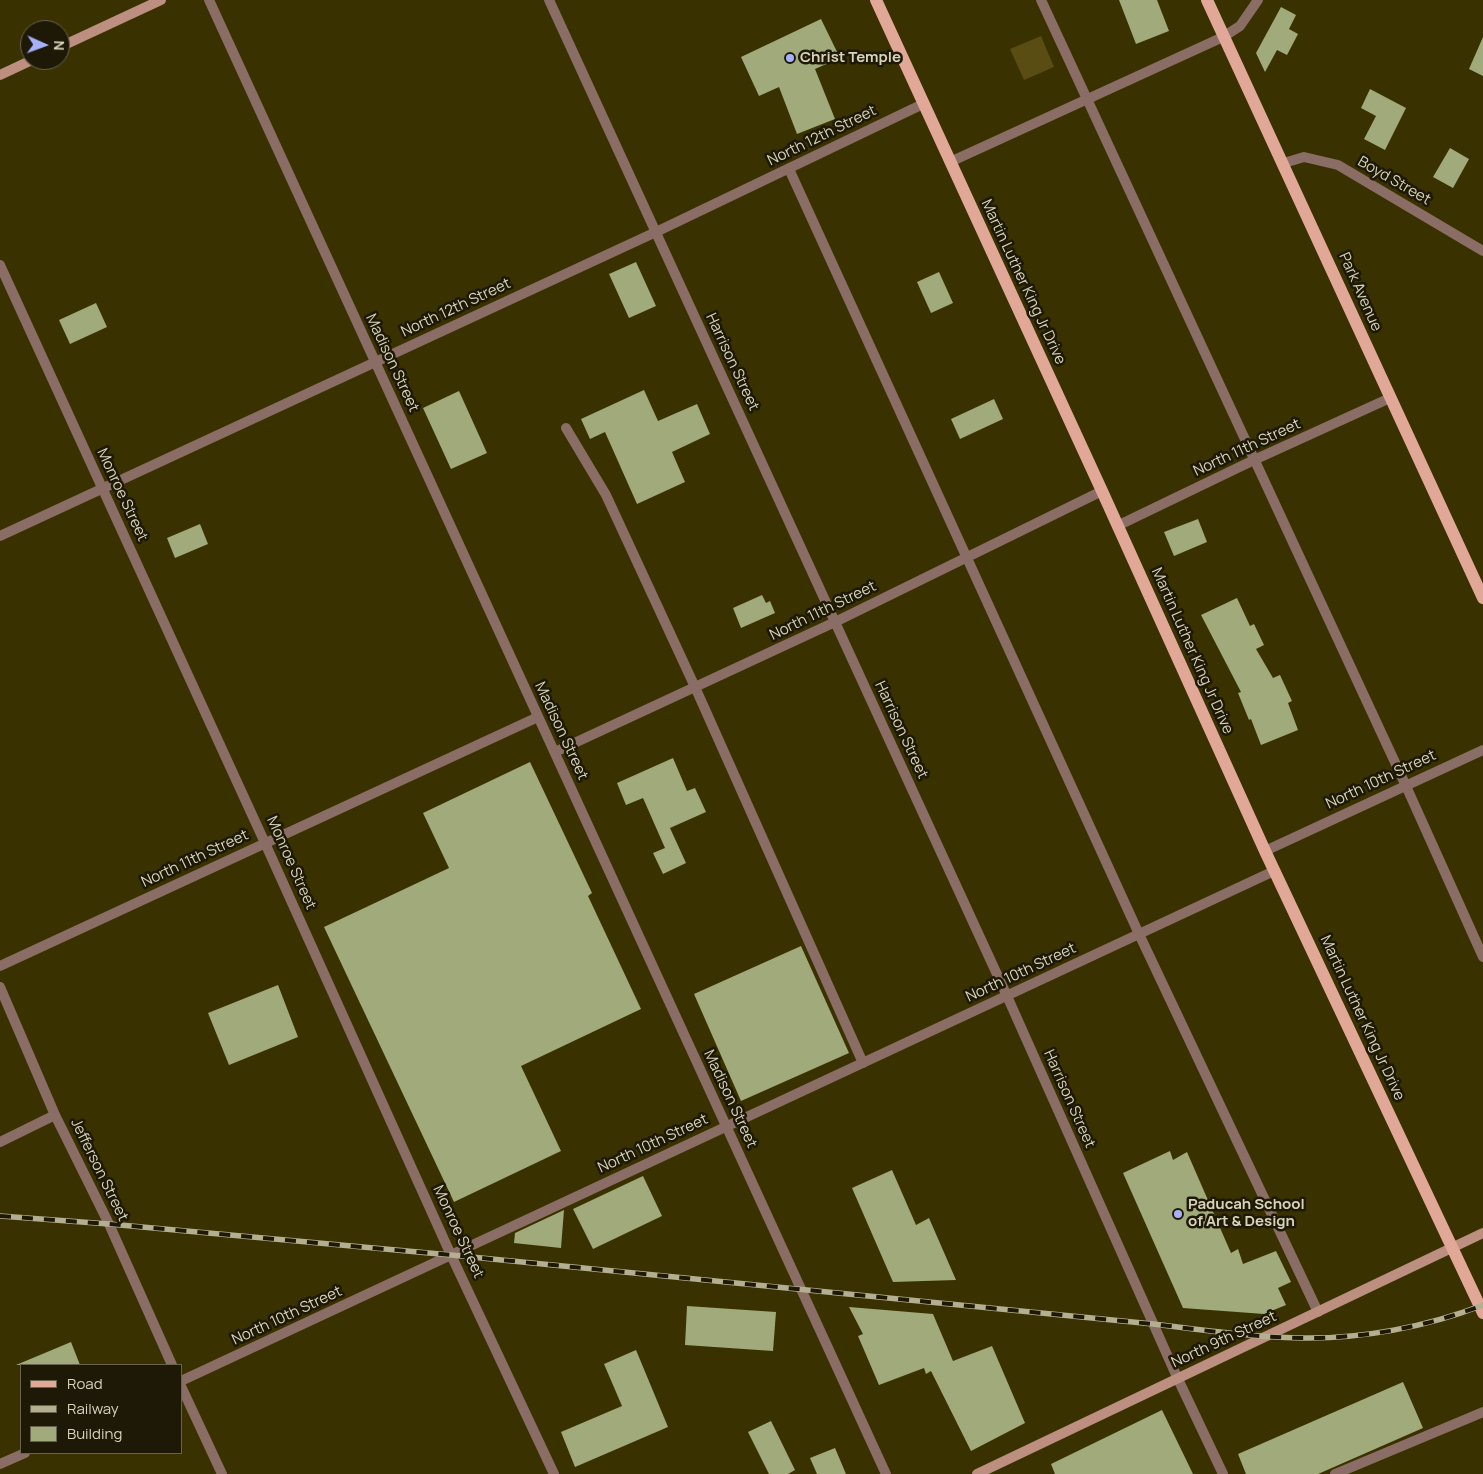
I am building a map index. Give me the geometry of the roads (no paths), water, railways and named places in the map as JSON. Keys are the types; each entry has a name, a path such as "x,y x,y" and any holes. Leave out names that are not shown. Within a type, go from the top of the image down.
{"main road":[{"name":"Martin Luther King Jr Drive","path":"876,0 1265,851 1483,1312"},
{"name":"Park Avenue","path":"1207,0 1284,163 1483,598"}],"street":[{"path":"70,42 161,0"},
{"name":"Madison Street","path":"209,0 886,1474"},
{"name":"Harrison Street","path":"549,0 1007,996 1223,1474"},
{"path":"1041,0 1406,786 1483,957"},
{"path":"950,162 1224,37 1240,26 1258,0"},
{"path":"0,75 20,66"},
{"name":"North 12th Street","path":"0,536 656,232 923,104"},
{"name":"Boyd Street","path":"1284,163 1304,157 1338,165 1483,250"},
{"path":"789,169 1139,934 1318,1312"},
{"name":"Monroe Street","path":"0,265 265,843 451,1255 554,1474"},
{"name":"North 11th Street","path":"1117,526 1254,460 1390,398"},
{"path":"566,428 606,495 695,687 863,1063"},
{"name":"North 11th Street","path":"555,752 835,622 1102,491"},
{"name":"North 11th Street","path":"0,966 538,717"},
{"name":"North 10th Street","path":"1265,851 1483,750"},
{"name":"North 10th Street","path":"182,1381 1274,870"},
{"name":"Jefferson Street","path":"0,988 55,1115 109,1224 172,1364"},
{"path":"0,1142 55,1115"},
{"name":"North 9th Street","path":"977,1474 1483,1233"},
{"path":"182,1388 222,1474"},
{"path":"1335,1474 1483,1412"},
{"path":"0,1464 24,1454"}],"railway":[{"path":"0,1216 451,1255 1153,1324 1245,1335 1324,1338 1370,1334 1439,1320 1483,1305"}],"place":[{"name":"Christ Temple","path":"790,58"},
{"name":"Paducah School of Art & Design","path":"1178,1214"}]}
